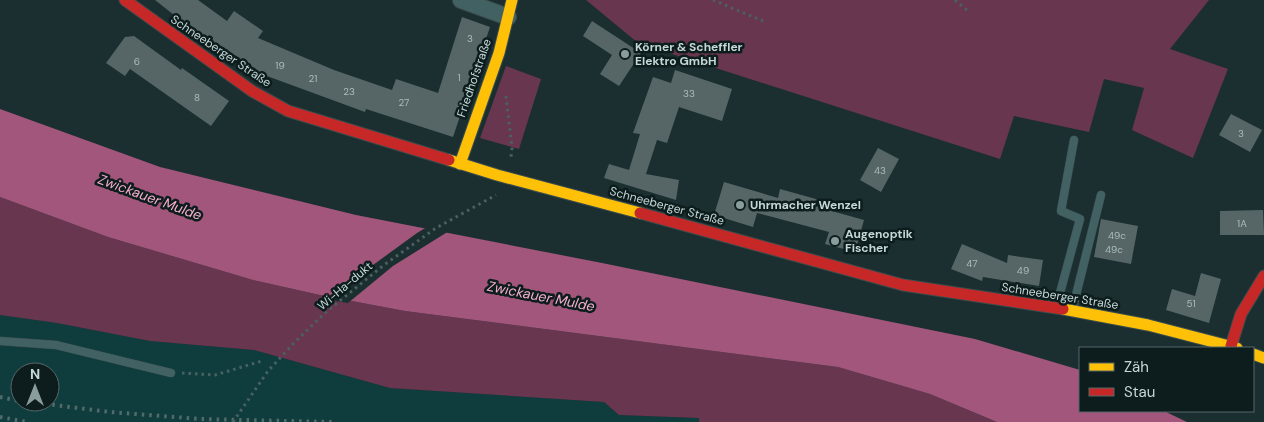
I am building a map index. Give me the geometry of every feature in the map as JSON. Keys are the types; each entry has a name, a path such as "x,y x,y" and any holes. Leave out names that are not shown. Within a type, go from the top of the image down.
{"main road":[{"name":"Schneeberger Straße","path":"125,0 252,91 288,110 460,164 903,285 1056,308 1148,325 1234,347"},
{"name":"Friedhofstraße","path":"460,164 499,54 512,0"},
{"path":"1234,347 1241,314 1264,276"}],"street":[{"path":"461,0 508,17"}],"lane":[{"path":"1056,308 1080,219 1061,211 1074,140"},
{"path":"1071,311 1100,195"},
{"path":"0,341 56,345 171,373"}],"path":[{"path":"714,0 763,21"},
{"path":"955,0 968,10"},
{"path":"506,95 512,148 509,177"},
{"name":"Wi-Ha-dukt","path":"233,422 268,371 326,312 384,265 436,228 496,195"},
{"path":"171,373 215,375 262,361"}],"shaded area":[{"path":"586,0 1209,0 1170,49 1228,69 1193,158 1132,130 1144,88 1104,79 1089,132 1014,116 1000,159 638,43"},
{"path":"506,66 541,79 519,149 480,138"},
{"path":"0,197 108,237 253,280 405,311 838,367 930,394 997,422 699,422 699,418 619,415 604,402 390,388 254,350 150,341 57,323 0,315"},
{"path":"0,315 57,323 150,341 254,350 390,388 604,402 619,415 699,418 699,422 0,422"}],"water":[{"name":"Zwickauer Mulde","path":"0,109 160,167 356,215 975,339 1079,370 1079,412 1166,412 1187,422 997,422 930,394 838,367 405,311 320,295 253,280 108,237 0,197"}],"pier":[{"path":"427,227 449,231 393,266 348,303 329,300 362,273"}],"building":[{"path":"155,0 198,0 227,21 234,11 263,31 258,38 334,70 392,90 396,79 438,93 462,17 490,27 453,137 366,109 365,112 256,72 179,19"},
{"name":"Körner & Scheffler Elektro GmbH","path":"592,21 641,53 619,86 600,74 612,55 583,36"},
{"path":"134,36 181,70 182,68 229,101 211,126 130,69 125,76 106,63 125,37"},
{"path":"675,70 732,89 722,121 679,107 667,143 657,140 646,174 679,180 676,200 604,178 609,164 629,170 640,134 633,133 653,77 671,83"},
{"path":"1231,114 1262,130 1250,152 1219,135"},
{"path":"878,148 899,159 881,192 860,180"},
{"path":"724,182 778,198 780,189 823,201 821,208 864,220 855,252 825,244 829,232 757,213 753,227 714,215"},
{"path":"1263,210 1264,235 1220,235 1220,211"},
{"path":"1101,219 1138,226 1131,264 1094,257"},
{"path":"962,244 1007,263 1008,255 1043,260 1039,286 983,277 982,281 951,269"},
{"path":"1201,273 1221,279 1209,323 1166,310 1172,289 1195,296"}],"railway":[{"path":"0,397 10,399"},
{"path":"60,406 110,412 200,419 332,422"},
{"path":"0,417 27,422"}],"traffic: slow":[{"path":"460,164 499,53 512,0"},
{"path":"449,160 497,175 640,213"},
{"path":"1063,309 1148,325 1233,347"},
{"path":"1254,354 1264,358"}],"traffic: jam":[{"path":"125,0 252,91 288,111 449,160"},
{"path":"640,213 903,285 1063,309"},
{"path":"1231,346 1241,314 1264,276"}],"place":[{"name":"Körner & Scheffler Elektro GmbH","path":"625,54"},
{"name":"Uhrmacher Wenzel","path":"740,205"},
{"name":"Augenoptik Fischer","path":"835,241"}]}
